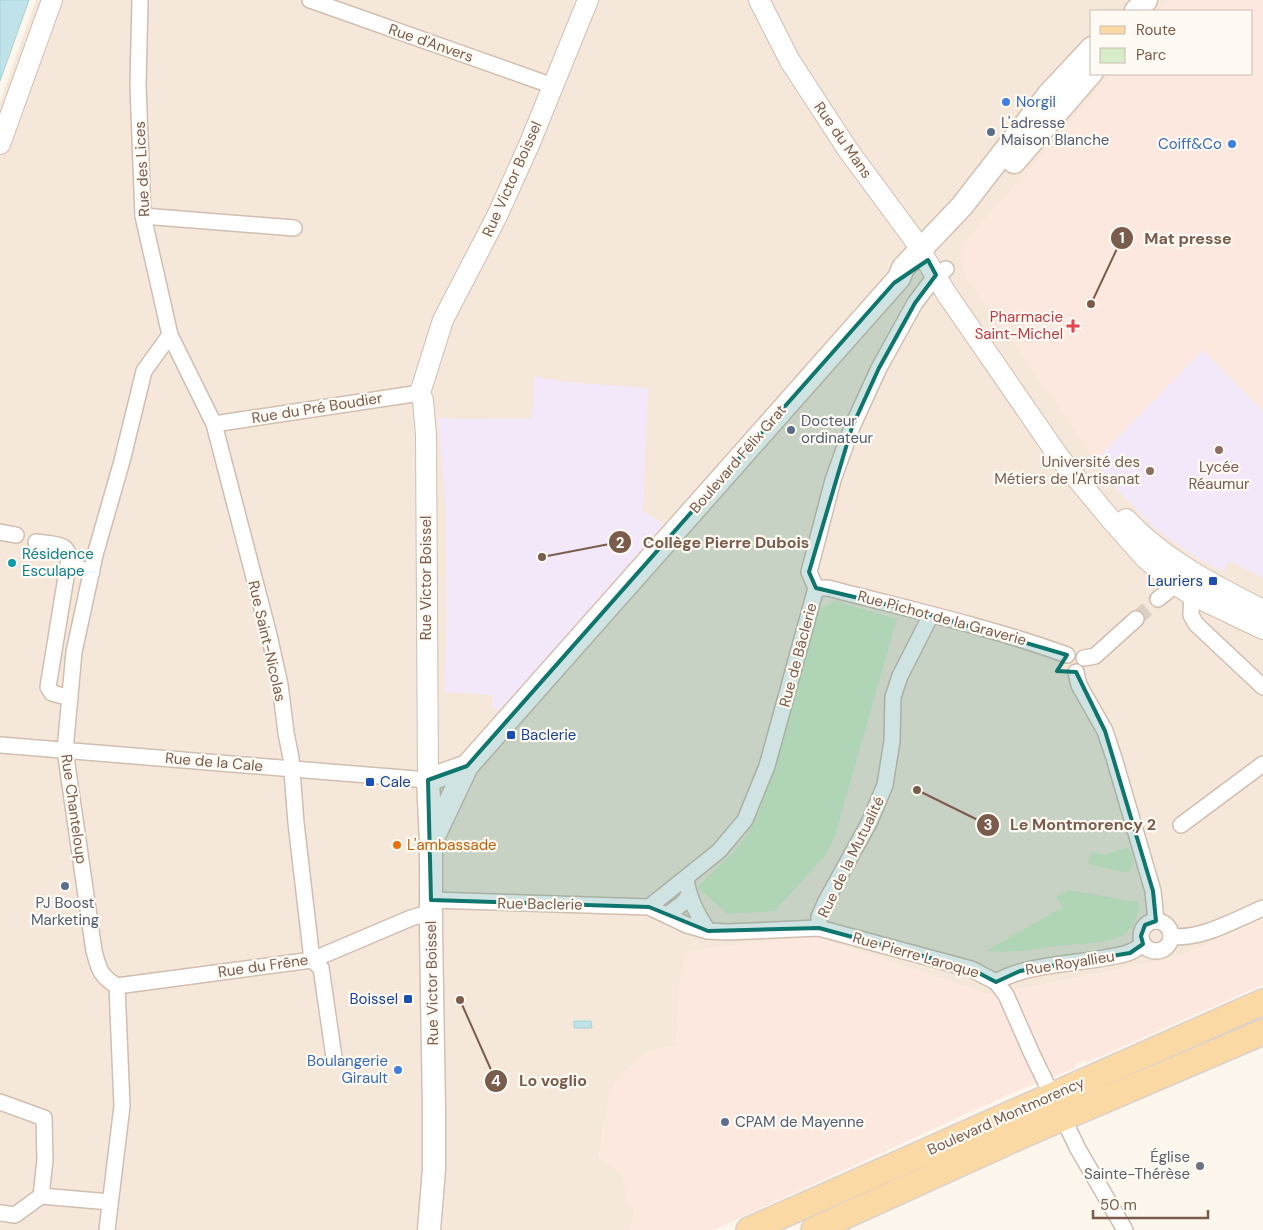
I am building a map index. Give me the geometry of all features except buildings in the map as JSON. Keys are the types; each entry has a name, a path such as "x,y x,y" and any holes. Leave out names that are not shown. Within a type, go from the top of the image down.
{"main road":[{"path":"1137,10 1146,0"},
{"name":"Boulevard Félix Grat","path":"932,258 962,206 1049,94 1090,50"},
{"name":"Boulevard Félix Grat","path":"428,780 467,766 899,278 903,268 932,258 1090,74"},
{"path":"432,841 467,766"},
{"name":"Rue Victor Boissel","path":"428,780 432,841 434,1109 429,1230"},
{"name":"Boulevard Montmorency","path":"749,1230 1263,1002"},
{"name":"Boulevard Montmorency","path":"814,1230 1062,1118 1263,1032"},
{"path":"420,1230 421,1218 432,1192"},
{"name":"Rue Victor Boissel","path":"432,1192 437,1230"}],"street":[{"path":"0,144 52,0"},
{"name":"Rue des Lices","path":"140,0 138,86 143,216 170,335"},
{"name":"Rue d'Anvers","path":"310,0 553,86"},
{"name":"Rue Victor Boissel","path":"428,780 426,435 423,400 420,392 443,320 497,216 529,145 588,0"},
{"name":"Rue du Mans","path":"758,0 790,61 848,150 932,258"},
{"path":"143,216 294,228"},
{"path":"932,258 1106,494 1144,536 1192,573 1263,610"},
{"path":"932,258 946,293 1059,457 1112,521 1146,559 1175,584 1192,595 1263,629"},
{"name":"Rue de Bâclerie","path":"686,879 719,851 745,820 767,766 816,588 809,572 833,480 852,427 879,368 915,303 932,258"},
{"name":"Rue Saint-Nicolas","path":"170,335 214,424 280,685 292,769 296,823 312,960"},
{"name":"Rue Chanteloup","path":"117,986 107,980 99,970 94,951 65,750 74,652 92,572 144,371 170,335"},
{"name":"Rue du Pré Boudier","path":"214,424 420,392"},
{"path":"0,532 16,535"},
{"path":"36,542 63,546 68,550 70,556 48,687 52,693 70,698"},
{"path":"68,565 92,572"},
{"path":"1158,599 1175,584 1192,573"},
{"path":"1192,573 1191,615 1196,624 1263,687"},
{"name":"Rue Pichot de la Graverie","path":"816,588 828,588 931,615 1034,643 1067,655"},
{"name":"Rue de la Mutualité","path":"819,928 819,918 826,901 869,823 883,792 892,741 894,696 900,676 931,615"},
{"path":"1076,672 1069,670 1065,665 1067,655 1076,652 1084,658 1095,656 1136,619"},
{"path":"58,628 79,632"},
{"path":"1076,672 1083,667 1084,658"},
{"path":"1076,672 1079,685 1105,731 1114,758 1153,891 1156,921"},
{"name":"Rue de la Cale","path":"0,745 428,780"},
{"path":"1181,825 1263,764"},
{"path":"649,907 686,879 689,895 708,931"},
{"path":"667,915 683,903 689,895"},
{"name":"Rue du Frêne","path":"117,986 312,960 411,918 431,906"},
{"name":"Rue Baclerie","path":"431,906 649,907 667,915"},
{"path":"1171,936 1184,937 1201,933 1263,908"},
{"name":"Rue Pierre Laroque","path":"667,915 687,925 708,931 727,932 819,928 971,969 996,982 1006,995 1078,1149 1125,1230"},
{"path":"1156,921 1167,926 1171,936 1167,946 1160,950 1150,950 1144,944 1141,936 1143,928 1148,923 1156,921"},
{"name":"Rue Royallieu","path":"996,982 1020,971 1076,964 1130,954 1144,944"},
{"path":"312,960 321,968 334,1057"},
{"path":"107,1230 122,1106 117,986"},
{"path":"0,1102 44,1118 45,1160 41,1196"},
{"path":"0,1213 15,1215 41,1196 110,1202"}],"highlighted area":[{"path":"928,260 936,275 915,303 879,368 852,427 809,572 816,588 931,615 1067,655 1057,671 1076,672 1105,731 1153,891 1156,921 1145,925 1141,936 1143,944 1130,953 1020,971 996,982 971,969 819,928 708,931 649,907 431,900 428,780 467,766 894,283"}],"shaded area":[{"path":"36,0 1263,0 1263,919 1188,953 1165,960 991,995 811,936 680,980 676,1046 647,1052 610,1095 604,1125 599,1156 623,1176 629,1205 635,1210 630,1230 0,1230 0,102"},
{"path":"1166,0 1263,0 1263,411 1203,351 1095,461 1066,417 965,276 961,256 967,239 1059,136 1109,75 1253,75 1253,10 1159,10"},
{"name":"Lycée Réaumur","path":"1203,350 1263,411 1263,578 1229,561 1223,572 1186,551 1152,526 1111,483 1095,461"},
{"path":"535,376 564,382 648,388 643,511 667,526 499,712 492,705 492,695 444,692 447,620 446,507 438,418 532,418"},
{"path":"1263,919 1263,985 1086,1063 1085,1060 1075,1065 1076,1068 1014,1092 714,1230 630,1230 635,1210 629,1205 623,1176 599,1156 610,1095 608,1095 619,1075 647,1052 676,1046 680,980 685,951 811,936 991,995 1165,960 1188,953"}],"green space":[{"path":"835,601 897,619 835,836 826,854 775,911 728,914 697,887 734,852 748,834 760,809 780,749 817,610"},
{"path":"1128,847 1133,860 1131,869 1128,872 1088,864 1091,852 1104,855"},
{"path":"1068,890 1137,902 1139,909 1132,927 1125,934 1115,939 1094,943 1017,951 986,951 1061,908 1062,905 1056,897"}],"water":[{"path":"0,0 29,0 0,81"},
{"path":"574,1021 591,1021 592,1028 574,1028"}],"tunnel":[{"path":"1136,619 1158,599"}],"place":[{"name":"Norgil","path":"1006,102"},
{"name":"L'adresse Maison Blanche","path":"991,132"},
{"name":"Coiff&Co","path":"1232,144"},
{"name":"Mat presse","path":"1091,304"},
{"name":"Pharmacie Saint-Michel","path":"1073,326"},
{"name":"Docteur ordinateur","path":"791,430"},
{"name":"Lycée Réaumur","path":"1219,450"},
{"name":"Université des Métiers de l'Artisanat","path":"1150,471"},
{"name":"Collège Pierre Dubois","path":"542,557"},
{"name":"Résidence Esculape","path":"12,563"},
{"name":"Lauriers","path":"1213,581"},
{"name":"Baclerie","path":"511,735"},
{"name":"Cale","path":"370,782"},
{"name":"Le Montmorency 2","path":"917,790"},
{"name":"L'ambassade","path":"397,845"},
{"name":"PJ Boost Marketing","path":"65,886"},
{"name":"Boissel","path":"408,999"},
{"name":"Lo voglio","path":"460,1000"},
{"name":"Boulangerie Girault","path":"398,1070"},
{"name":"CPAM de Mayenne","path":"725,1122"},
{"name":"Église Sainte-Thérèse","path":"1200,1166"}]}
